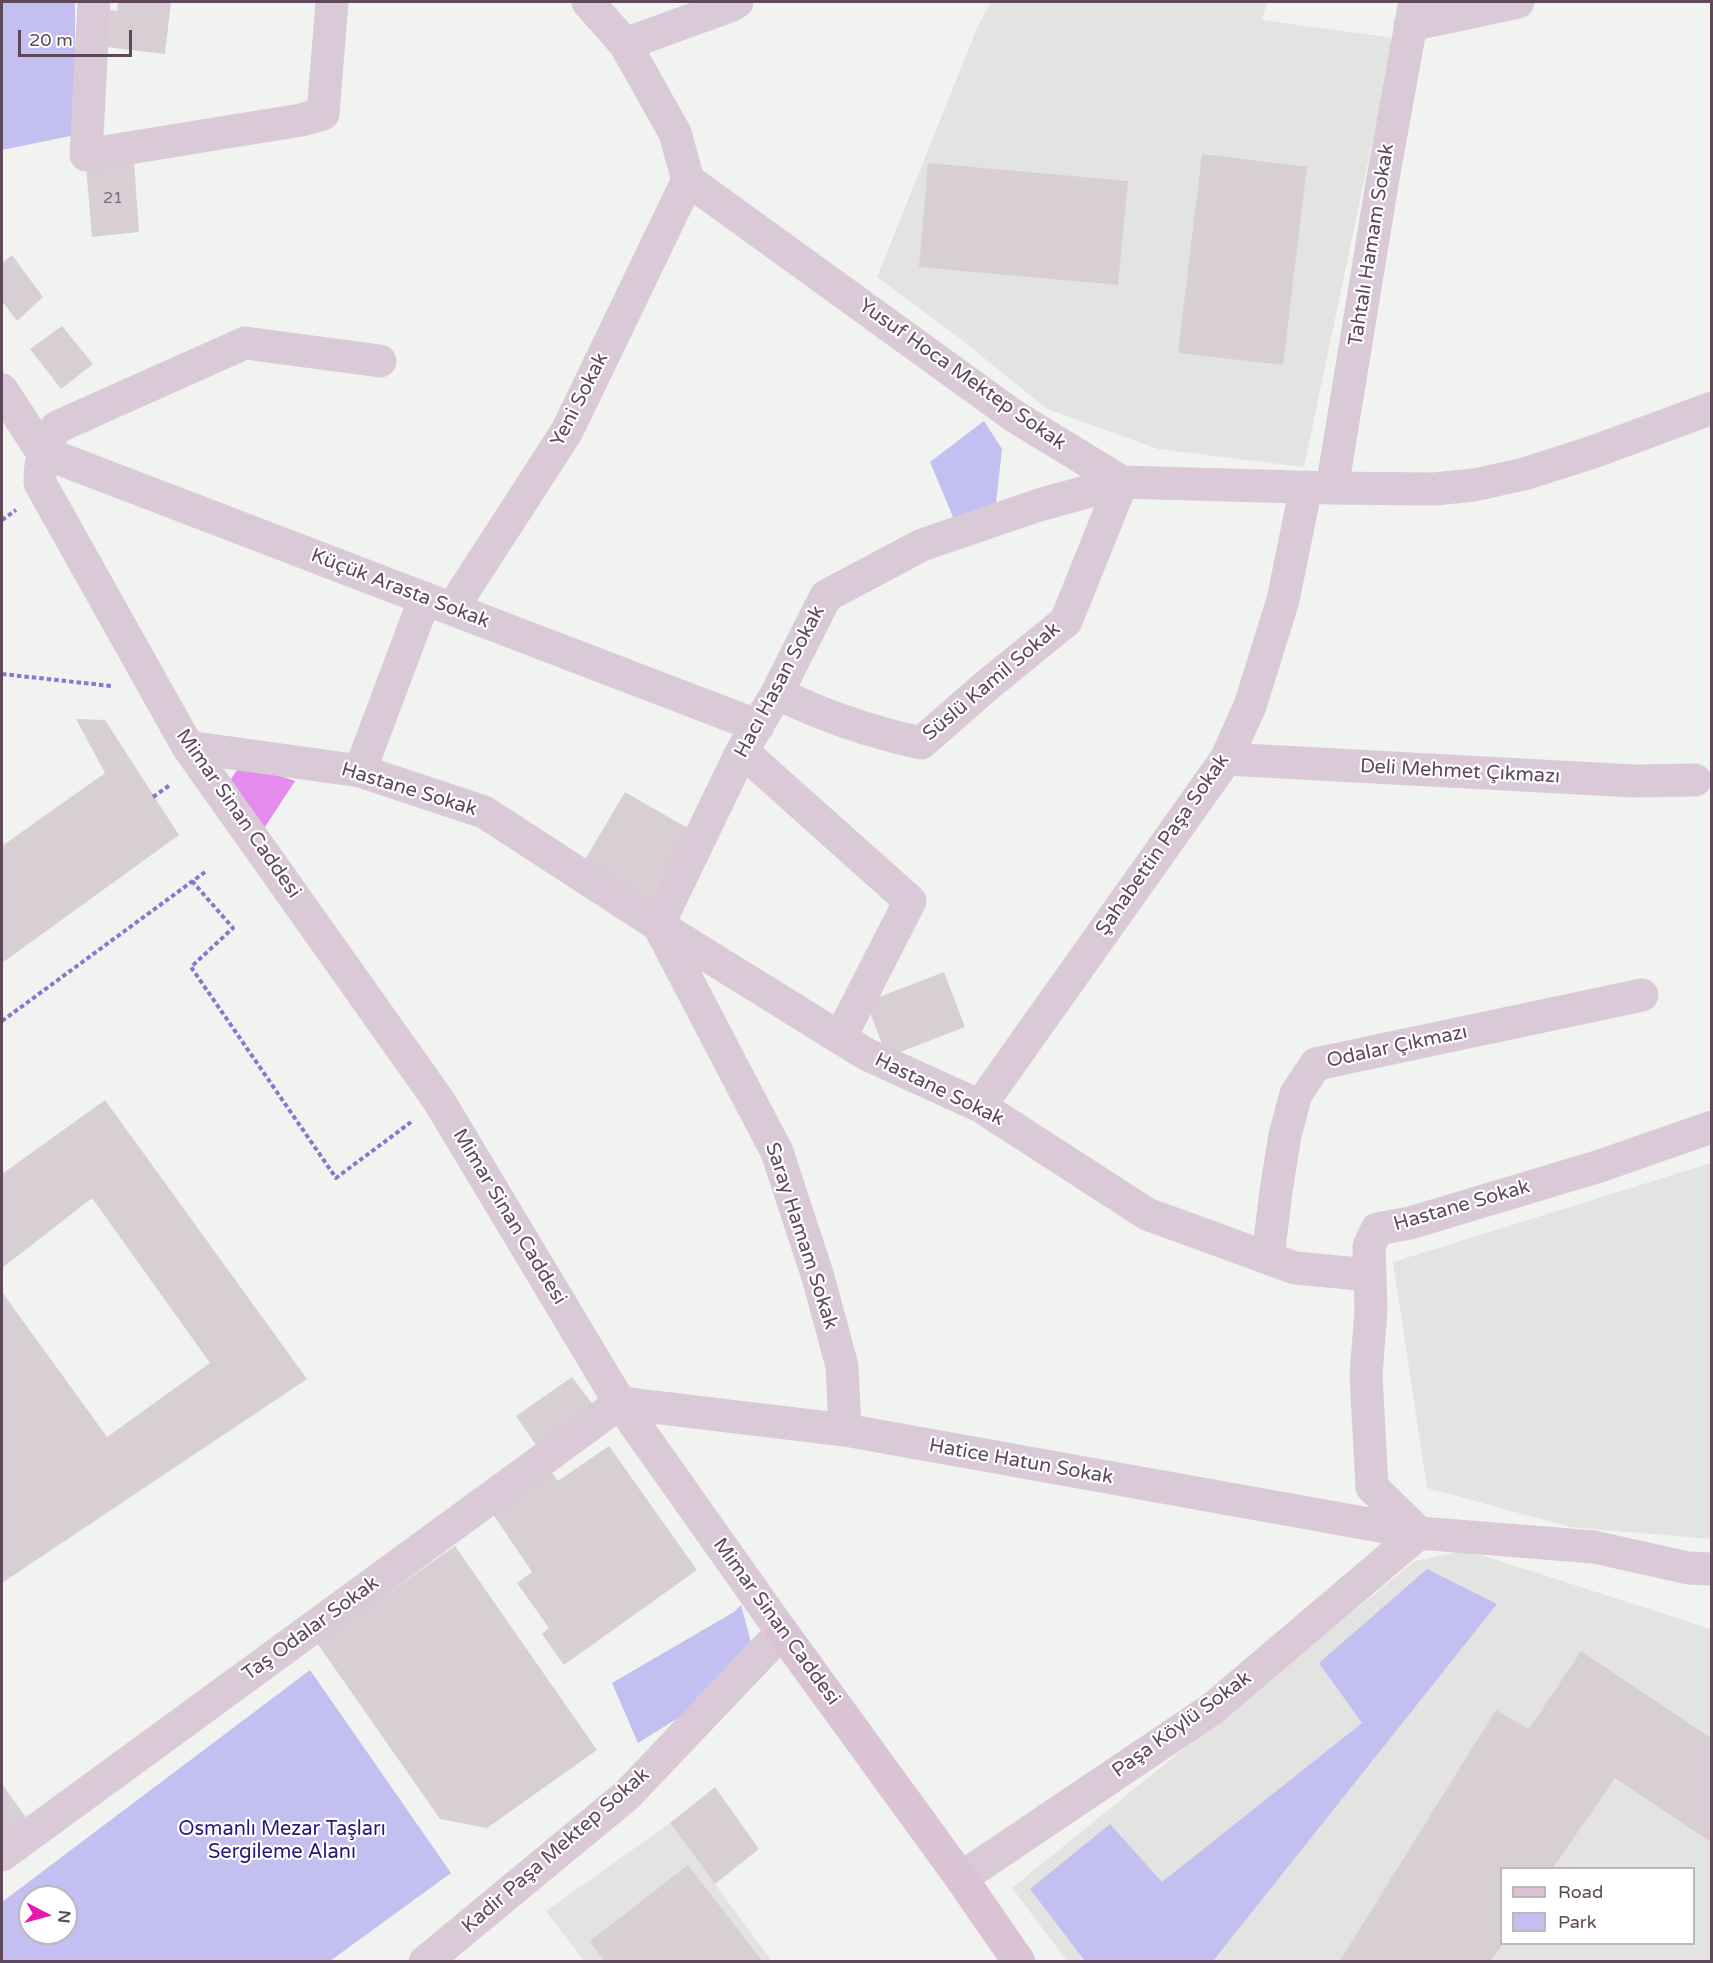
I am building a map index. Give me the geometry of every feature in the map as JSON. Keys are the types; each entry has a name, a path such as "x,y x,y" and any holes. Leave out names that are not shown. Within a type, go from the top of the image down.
{"street":[{"path":"94,2 86,155 301,120 323,114 332,2"},
{"path":"588,2 625,44 675,133 688,180"},
{"path":"625,44 737,2"},
{"path":"1412,13 1518,2"},
{"name":"Tahtalı Hamam Sokak","path":"1319,488 1383,178 1412,13"},
{"name":"Yusuf Hoca Mektep Sokak","path":"688,180 1014,416 1122,482 1319,488 1434,489 1474,486 1524,474 1593,452 1712,408"},
{"name":"Yeni Sokak","path":"360,771 438,604 567,431 688,180"},
{"path":"42,452 48,438 57,427 245,343 380,360"},
{"path":"2,390 42,452"},
{"name":"Küçük Arasta Sokak","path":"42,452 438,604 750,738"},
{"name":"Mimar Sinan Caddesi","path":"42,452 40,483 188,747 439,1101 620,1403 1019,1962"},
{"name":"Hacı Hasan Sokak","path":"658,924 750,738 777,693 826,596 922,545 1039,505 1122,482"},
{"name":"Süslü Kamil Sokak","path":"777,693 804,706 875,733 921,743 1066,621 1122,482"},
{"name":"Şahabettin Paşa Sokak","path":"980,1106 1226,759 1250,706 1319,488"},
{"path":"750,738 910,901 840,1038"},
{"name":"Hastane Sokak","path":"188,747 360,771 484,812 868,1055 980,1106 1147,1214 1295,1268 1370,1275 1369,1246 1377,1229 1410,1222 1600,1166 1712,1127"},
{"name":"Deli Mehmet Çıkmazı","path":"1226,759 1634,781 1695,780"},
{"name":"Saray Hamam Sokak","path":"658,924 777,1152 818,1277 842,1366 845,1430"},
{"name":"Odalar Çıkmazı","path":"1268,1258 1285,1135 1296,1094 1316,1064 1642,995"},
{"path":"1370,1275 1371,1310 1366,1376 1372,1487 1419,1533"},
{"name":"Hatice Hatun Sokak","path":"620,1403 845,1430 1419,1533 1594,1547 1704,1574"},
{"name":"Taş Odalar Sokak","path":"2,1856 620,1403"},
{"name":"Paşa Köylü Sokak","path":"961,1878 1212,1709 1419,1533"},
{"name":"Kadir Paşa Mektep Sokak","path":"425,1962 627,1795 782,1632"}],"path":[{"path":"2,674 156,691"},
{"path":"2,1021 205,872"},
{"path":"192,881 233,928 191,967 336,1178 439,1101"}],"shaded area":[{"path":"991,2 1267,2 1262,20 1394,38 1304,467 1158,449 1047,409 962,340 877,277 978,26"},
{"path":"242,763 295,781 259,836 224,789"},
{"path":"1711,1163 1711,1539 1570,1527 1427,1488 1393,1262"},
{"path":"1466,1550 1711,1629 1711,1961 1067,1961 1012,1888 1415,1561"},
{"path":"670,1823 772,1961 584,1961 546,1911"}],"green space":[{"path":"2,2 75,2 75,135 2,150"},
{"path":"984,421 1002,449 996,503 958,529 930,462"},
{"path":"1427,1569 1497,1604 1213,1961 1085,1961 1030,1889 1110,1824 1162,1882 1362,1723 1319,1663"},
{"path":"741,1605 758,1668 638,1743 612,1683 734,1612"},
{"name":"Osmanlı Mezar Taşları Sergileme Alanı","path":"310,1670 451,1873 330,1961 2,1961 2,1902 18,1890 18,1945 78,1945 78,1885 25,1885"}],"building":[{"path":"118,2 171,2 165,54 106,47 110,10 117,11"},
{"path":"1202,154 1307,167 1283,365 1178,353"},
{"path":"134,162 139,232 92,237 86,166"},
{"path":"928,163 1128,181 1118,285 919,267"},
{"path":"12,255 43,297 17,321 2,301 2,263"},
{"path":"62,326 93,364 61,389 30,349"},
{"path":"76,719 105,720 179,835 2,963 2,846 105,773"},
{"path":"625,792 698,834 654,910 580,868"},
{"path":"944,972 965,1027 887,1057 866,1002"},
{"path":"105,1100 307,1379 2,1583 2,1292 107,1437 210,1363 92,1198 2,1268 2,1174"},
{"path":"572,1377 594,1406 538,1448 516,1416"},
{"path":"609,1446 697,1570 564,1665 542,1634 549,1628 517,1583 532,1572 484,1501 543,1460 558,1481"},
{"path":"455,1546 597,1750 487,1828 440,1819 317,1643"},
{"path":"1581,1651 1712,1739 1712,1843 1615,1778 1554,1867 1500,1867 1500,1945 1502,1945 1490,1962 1339,1962 1496,1710 1529,1729"},
{"path":"2,1784 30,1823 2,1845"},
{"path":"715,1787 759,1849 715,1884 670,1823"},
{"path":"688,1865 763,1962 605,1962 590,1941"}]}
